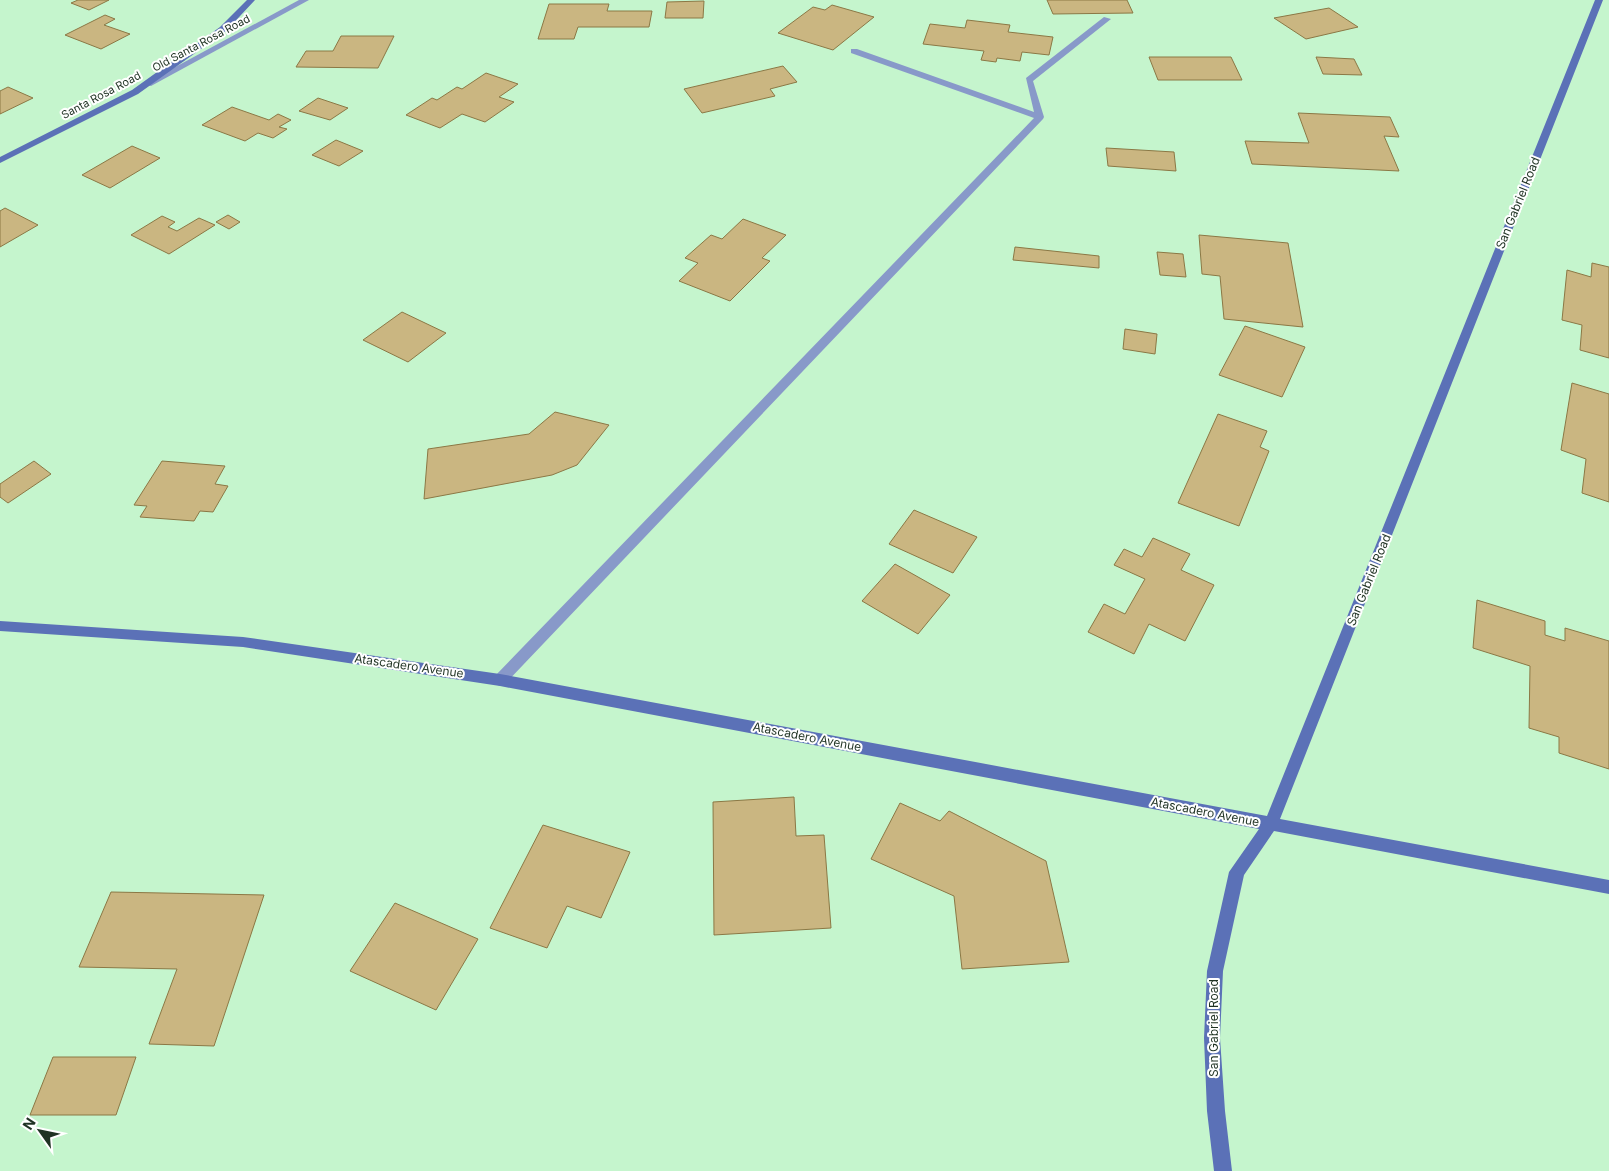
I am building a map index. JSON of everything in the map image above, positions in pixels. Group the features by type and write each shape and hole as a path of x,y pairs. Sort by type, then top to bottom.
{"street":[{"name":"Santa Rosa Road","path":"0,160 134,92 223,29 251,0"},
{"name":"Old Santa Rosa Road","path":"134,92 305,0"},
{"name":"San Gabriel Road","path":"1223,1171 1216,1111 1212,1038 1214,971 1238,872 1271,824 1599,0"},
{"path":"1040,116 1029,80 1107,19"},
{"path":"854,51 1040,116"},
{"path":"500,680 1040,116"},
{"name":"Atascadero Avenue","path":"0,626 243,642 500,680 1609,888"}],"building":[{"path":"78,0 109,0 89,10 71,3"},
{"path":"1047,0 1127,0 1133,13 1053,14"},
{"path":"704,1 703,18 665,18 667,2"},
{"path":"549,4 609,4 607,11 652,11 649,27 578,27 574,39 538,39"},
{"path":"832,5 874,17 833,50 778,33 813,7 825,10"},
{"path":"1329,8 1358,27 1306,39 1274,18"},
{"path":"105,15 115,19 104,25 130,34 101,49 65,35"},
{"path":"967,20 1010,25 1008,32 1053,37 1049,55 1022,52 1020,61 997,58 996,62 981,60 984,51 923,44 930,24 965,28"},
{"path":"341,36 394,36 378,68 296,67 306,51 333,51"},
{"path":"1149,57 1231,57 1242,80 1158,80"},
{"path":"1316,57 1354,59 1362,75 1323,74"},
{"path":"783,66 797,82 770,89 775,96 702,113 684,89"},
{"path":"486,73 518,84 499,97 514,102 485,122 462,114 440,128 406,115 432,98 437,100 457,87 462,89"},
{"path":"8,87 33,98 0,114 0,91"},
{"path":"318,98 348,108 330,120 299,111"},
{"path":"232,107 269,120 278,114 291,120 279,127 287,129 273,138 258,133 245,141 202,125"},
{"path":"1298,113 1390,117 1399,137 1384,136 1399,171 1252,164 1245,141 1309,143"},
{"path":"336,140 363,151 339,166 312,155"},
{"path":"132,146 160,158 110,188 82,175"},
{"path":"1106,148 1174,152 1176,171 1108,166"},
{"path":"5,208 38,225 0,247 0,211"},
{"path":"228,215 240,222 229,229 216,222"},
{"path":"162,216 175,222 168,227 177,231 199,218 215,225 169,254 131,235"},
{"path":"743,219 786,235 762,258 770,261 730,301 679,281 698,263 685,258 711,235 722,239"},
{"path":"1199,235 1288,243 1303,327 1224,319 1220,276 1202,274"},
{"path":"1015,247 1099,256 1099,268 1013,260"},
{"path":"1157,252 1183,254 1186,277 1160,275"},
{"path":"1592,263 1609,267 1609,358 1580,350 1582,325 1562,320 1567,270 1591,277"},
{"path":"402,312 446,333 408,362 363,340"},
{"path":"1245,326 1305,347 1282,397 1219,375"},
{"path":"1125,329 1157,334 1155,354 1123,349"},
{"path":"1572,383 1609,394 1609,502 1582,493 1586,459 1561,450"},
{"path":"555,412 609,425 577,465 552,475 424,499 428,449 529,434"},
{"path":"1218,414 1267,431 1260,447 1269,451 1239,526 1178,503"},
{"path":"34,461 51,474 8,503 0,497 0,484"},
{"path":"162,461 225,466 215,484 228,486 213,512 200,511 194,521 140,517 147,506 134,505"},
{"path":"914,510 977,537 953,573 889,544"},
{"path":"1153,538 1190,554 1181,570 1214,585 1185,641 1149,624 1134,654 1088,632 1104,604 1125,614 1145,579 1114,565 1124,549 1142,557"},
{"path":"895,564 950,595 918,634 862,601"},
{"path":"1477,600 1545,621 1545,635 1565,641 1565,628 1609,641 1609,769 1559,753 1559,737 1529,728 1530,666 1473,648"},
{"path":"794,797 796,836 824,835 831,928 714,935 713,802"},
{"path":"900,803 940,821 949,811 1046,861 1069,962 962,969 954,896 871,859"},
{"path":"543,825 630,852 601,918 567,906 547,948 490,928"},
{"path":"111,892 264,895 214,1046 149,1044 177,969 79,967"},
{"path":"395,903 478,939 436,1010 350,971"},
{"path":"53,1057 136,1057 116,1115 30,1115"}]}
